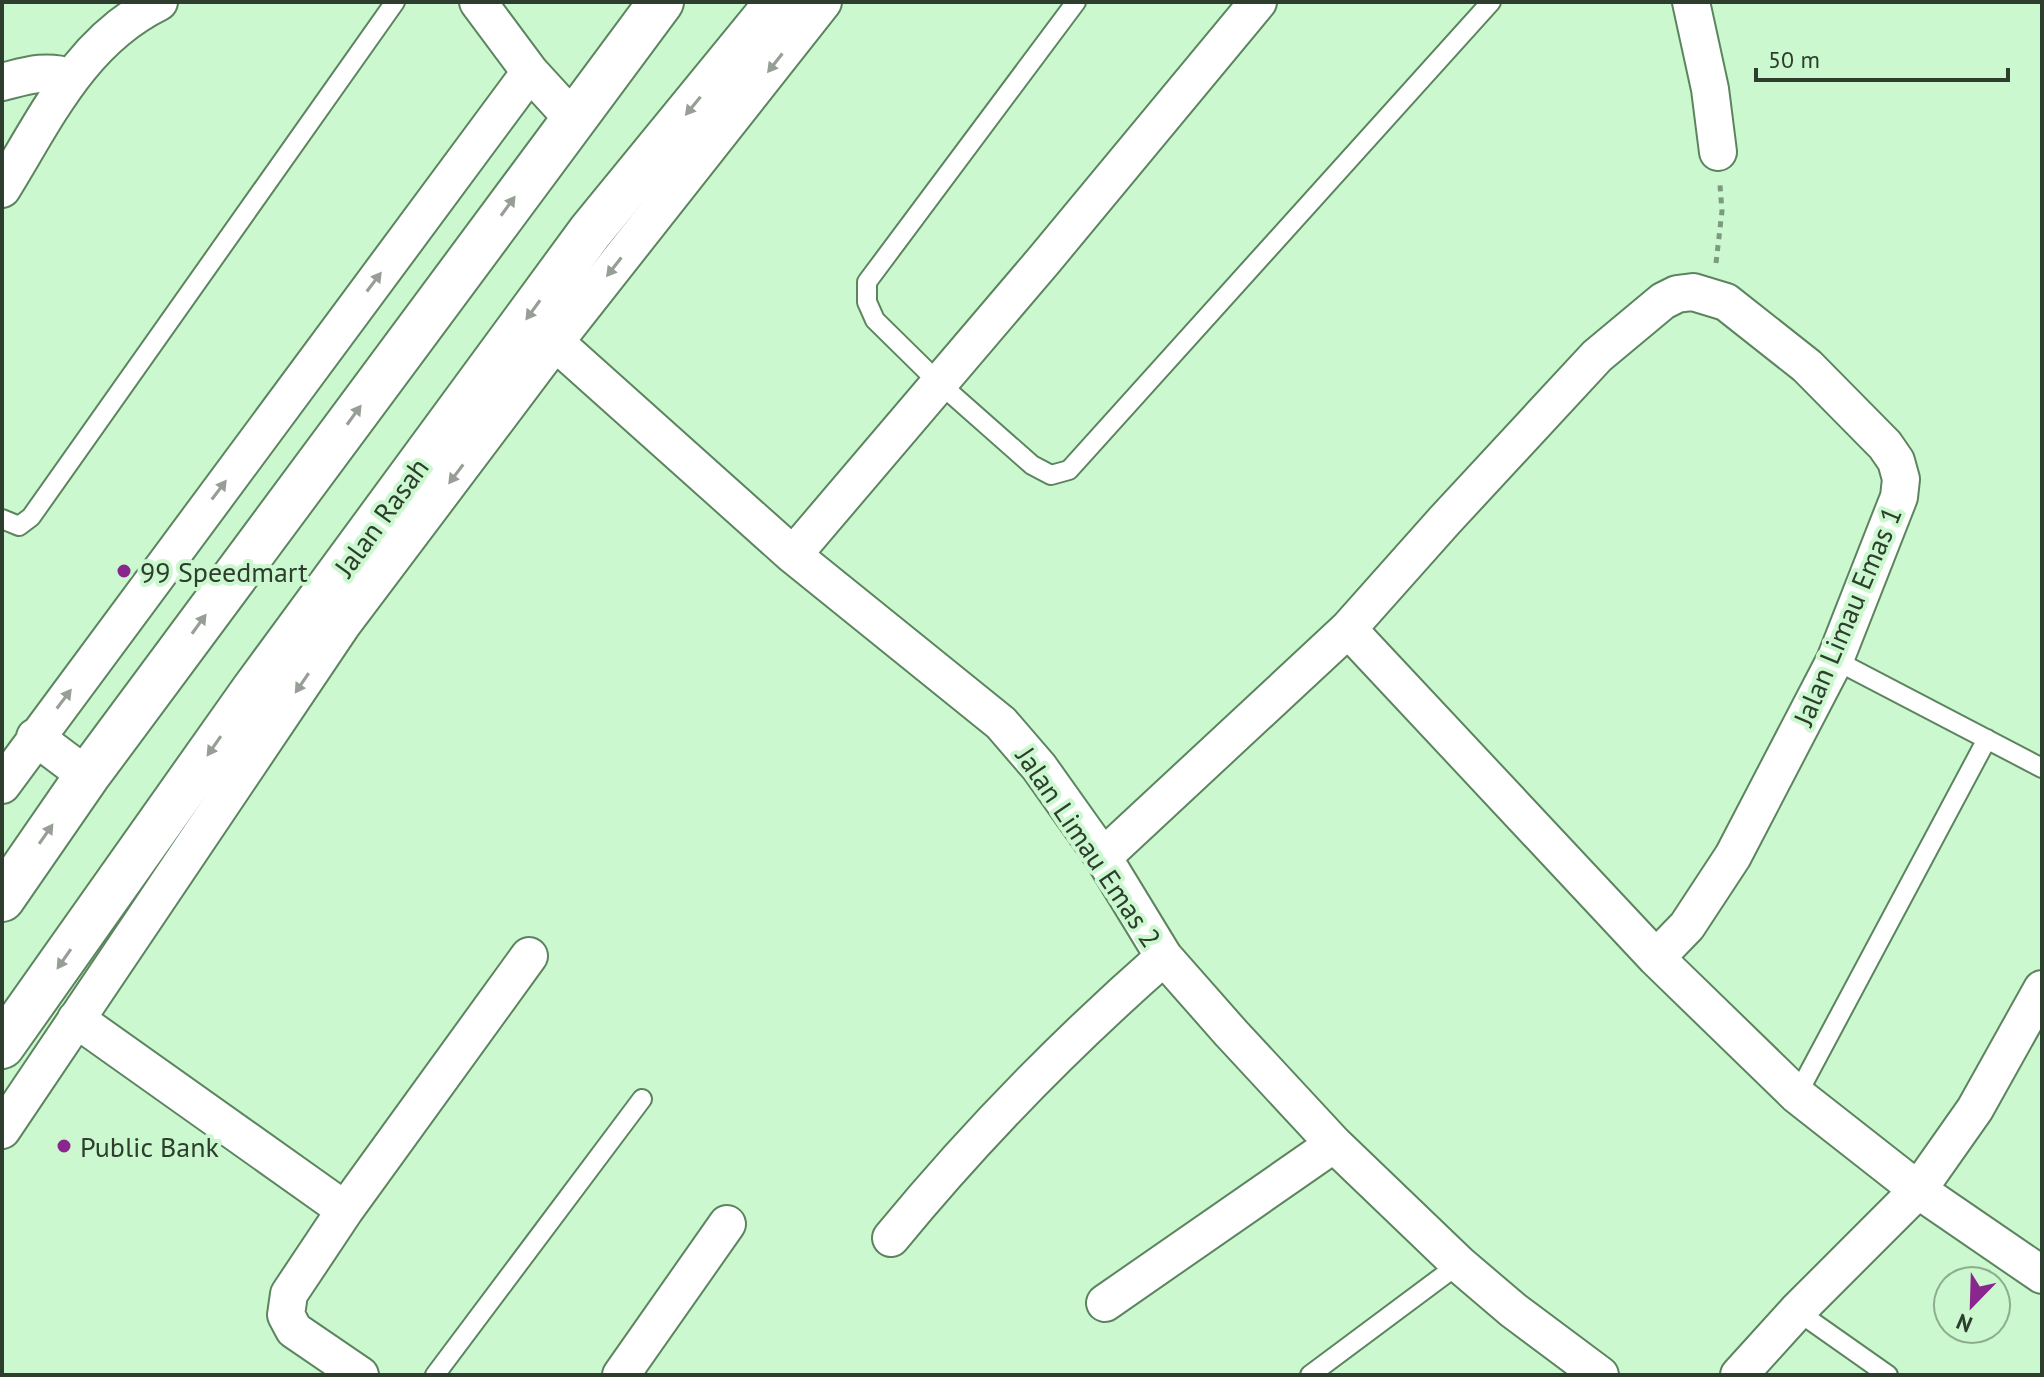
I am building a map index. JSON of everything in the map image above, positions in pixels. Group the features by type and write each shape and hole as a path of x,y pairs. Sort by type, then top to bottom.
{"highway":[{"path":"2,899 87,776 661,2"},
{"name":"Jalan Rasah","path":"2,1046 253,691 590,232 778,2"}],"street":[{"path":"2,189 70,77 108,35 135,14 159,2"},
{"path":"478,2 530,72 573,119"},
{"path":"2,1130 342,625 555,342 823,2"},
{"path":"793,555 1258,2"},
{"path":"1691,2 1710,89 1718,152"},
{"path":"2,82 35,73 53,72 70,77"},
{"path":"2,785 530,72"},
{"path":"1103,857 1348,629 1597,356 1663,301 1677,294 1693,292 1710,295"},
{"name":"Jalan Limau Emas 1","path":"1656,958 1687,926 1733,856 1835,660 1899,497 1901,479 1896,461 1885,445 1807,366 1726,302 1710,295"},
{"name":"Jalan Limau Emas 2","path":"555,342 793,555 1001,723 1039,767 1103,857 1164,957 1231,1033 1334,1144 1459,1264 1513,1310 1600,1375"},
{"path":"1348,629 1656,958 1797,1095 1918,1190 2042,1275"},
{"path":"35,737 87,776"},
{"path":"360,1375 294,1330 286,1315 289,1294 345,1210 529,956"},
{"path":"891,1238 942,1177 1102,1012 1164,957"},
{"path":"1739,1375 1797,1311 1918,1190 1975,1109 2042,989"},
{"path":"76,1019 345,1210"},
{"path":"1105,1303 1334,1144"},
{"path":"621,1375 727,1224"}],"lane":[{"path":"2,519 19,526 31,517 395,2"},
{"path":"1076,2 867,282 867,302 875,320 938,382 1041,471 1051,475 1069,470 1491,2"},
{"path":"1835,660 2042,768"},
{"path":"1797,1095 1987,739"},
{"path":"435,1375 642,1099"},
{"path":"1310,1375 1459,1264"},
{"path":"1797,1311 1888,1375"}],"path":[{"path":"1710,295 1722,211 1718,152"}],"place":[{"name":"99 Speedmart","path":"124,571"},
{"name":"Public Bank","path":"64,1146"}]}
